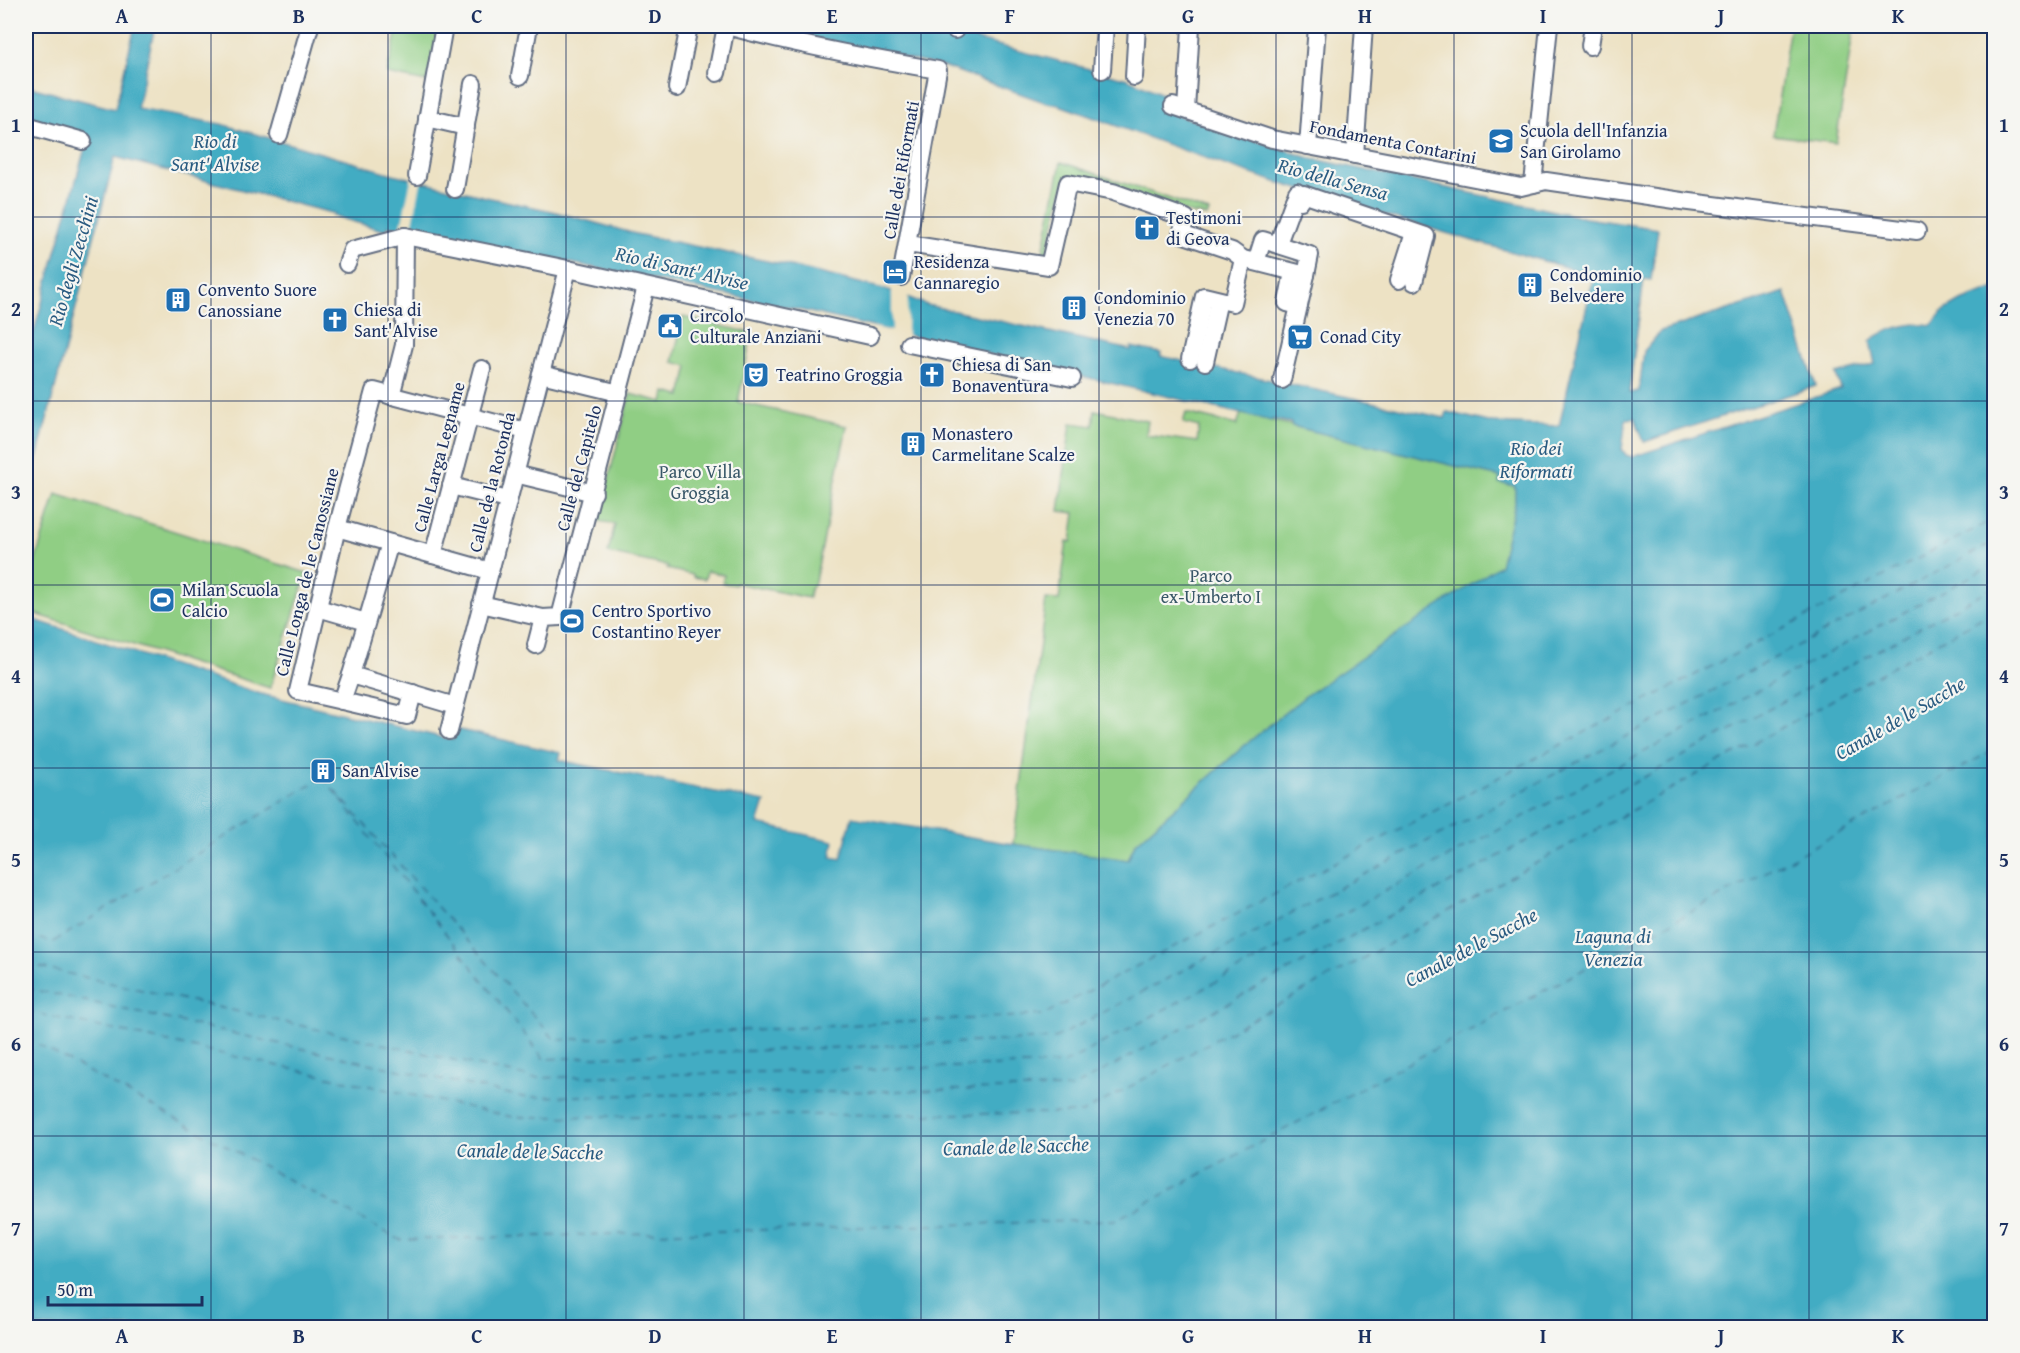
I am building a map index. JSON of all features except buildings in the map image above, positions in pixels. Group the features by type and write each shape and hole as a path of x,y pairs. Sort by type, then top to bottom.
{"street":[{"path":"279,135 310,26"},
{"path":"417,176 444,26"},
{"path":"520,76 529,26"},
{"path":"677,88 689,26"},
{"path":"717,73 726,26"},
{"name":"Calle dei Riformati","path":"726,26 824,50 938,70 901,277"},
{"path":"1102,70 1105,26"},
{"path":"1134,76 1137,26"},
{"name":"Fondamenta Contarini","path":"1191,26 1179,108 1272,139 1521,187 1546,181 1917,231"},
{"path":"1308,146 1317,26"},
{"path":"1355,155 1364,26"},
{"path":"1533,184 1550,26"},
{"path":"1590,46 1593,26"},
{"path":"455,189 473,84"},
{"path":"428,118 466,127"},
{"path":"26,125 83,141"},
{"path":"908,244 1049,266 1068,183 1113,192 1186,218 1181,234 1232,251 1250,261 1300,273"},
{"path":"1280,238 1299,195 1426,236 1408,277"},
{"path":"405,236 404,345 391,396 526,431"},
{"path":"347,264 352,250 405,236 568,269 870,336"},
{"path":"1198,357 1204,296 1233,303 1250,261 1263,240 1310,255 1300,273 1299,306 1281,380"},
{"name":"Calle de la Rotonda","path":"455,706 568,269"},
{"name":"Calle del Capitelo","path":"543,618 560,617 646,287"},
{"path":"909,344 1072,378"},
{"name":"Calle Larga Legname","path":"433,555 482,369"},
{"path":"541,374 619,393"},
{"name":"Calle Longa de le Canossiane","path":"342,701 298,691 337,528 374,391 391,396"},
{"path":"515,474 594,493"},
{"path":"451,486 508,500"},
{"path":"337,528 490,571"},
{"path":"390,543 342,701 407,716 413,693"},
{"path":"481,604 543,618 536,645"},
{"path":"318,608 366,622"},
{"path":"351,675 455,706 449,731"}],"green space":[{"path":"398,26 439,26 427,82 387,74"},
{"path":"1790,26 1854,26 1836,143 1773,135"},
{"path":"1061,162 1209,212 1207,217 1196,213 1195,215 1117,188 1066,177 1046,258 1042,257"},
{"name":"Parco Villa Groggia","path":"683,317 752,333 738,402 847,426 814,586 811,586 809,598 736,583 735,585 722,583 724,575 707,571 705,579 693,577 693,575 667,569 668,566 608,553 615,524 598,521 630,394 663,402 665,392 681,396 688,366 673,362"},
{"name":"Parco ex-Umberto I","path":"1095,410 1148,421 1146,435 1197,442 1199,427 1183,423 1186,413 1237,425 1241,413 1500,477 1500,483 1515,486 1515,504 1501,565 1308,694 1245,745 1135,844 1128,860 1013,844 1046,599 1059,600 1067,541 1071,542 1075,513 1059,511 1071,423 1093,426"},
{"name":"Milan Scuola Calcio","path":"56,494 307,573 270,688 26,611 26,590"}],"water":[{"name":"Laguna di Venezia","path":"135,26 155,26 137,109 221,124 393,174 552,211 636,234 786,265 892,291 927,305 1131,350 1131,347 1161,353 1160,356 1445,418 1447,412 1493,423 1559,426 1594,275 1279,183 945,67 754,26 924,26 1128,79 1167,96 1171,113 1310,158 1586,218 1658,229 1651,280 1644,279 1629,393 1639,391 1644,351 1661,331 1785,292 1816,386 1644,442 1635,418 1626,419 1622,449 1626,455 1632,457 1841,389 1836,374 1875,364 1870,341 1875,337 1886,331 1905,326 1932,325 1942,312 1959,302 1994,288 1994,1327 26,1327 26,617 261,694 453,740 456,729 561,753 559,760 765,802 758,824 834,841 831,857 841,859 852,817 1013,844 1128,860 1135,844 1245,745 1308,694 1500,565 1515,504 1515,486 1499,483 1500,477 1292,426 1291,423 1273,419 1271,421 805,311 411,230 388,226 386,231 333,216 335,214 115,157 26,500 26,360 88,137 26,118 26,86 115,109"}],"pier":[{"path":"412,175 422,178 411,233 400,231"},
{"path":"892,288 908,294 907,335 915,338 914,341 873,330 874,327 892,331"}],"ferry route":[{"path":"335,791 555,1040 1043,1015 1994,519"},
{"path":"323,777 544,1059 1053,1039 1994,542"},
{"path":"26,964 534,1078 1063,1064 1994,564"},
{"path":"26,988 523,1097 1072,1088 1994,587"},
{"path":"26,1011 513,1117 1082,1113 1994,611"},
{"path":"26,1038 400,1240 1115,1220 1994,750"},
{"path":"26,936 53,942 323,777"}],"place":[{"name":"Scuola dell'Infanzia San Girolamo","path":"1501,141"},
{"name":"Testimoni di Geova","path":"1147,228"},
{"name":"Residenza Cannaregio","path":"895,272"},
{"name":"Condominio Belvedere","path":"1530,285"},
{"name":"Convento Suore Canossiane","path":"178,300"},
{"name":"Condominio Venezia 70","path":"1074,308"},
{"name":"Chiesa di Sant'Alvise","path":"335,320"},
{"name":"Circolo Culturale Anziani","path":"670,326"},
{"name":"Conad City","path":"1300,337"},
{"name":"Teatrino Groggia","path":"756,375"},
{"name":"Chiesa di San Bonaventura","path":"932,375"},
{"name":"Monastero Carmelitane Scalze","path":"913,444"},
{"name":"Milan Scuola Calcio","path":"162,600"},
{"name":"Centro Sportivo Costantino Reyer","path":"572,621"},
{"name":"San Alvise","path":"323,771"}],"water label":[{"name":"Rio di Sant' Alvise","path":"215,152"},
{"name":"Rio della Sensa","path":"1333,179"},
{"name":"Rio degli Zecchini","path":"73,261"},
{"name":"Rio di Sant' Alvise","path":"682,268"},
{"name":"Rio dei Riformati","path":"1536,460"},
{"name":"Canale de le Sacche","path":"1900,718"},
{"name":"Canale de le Sacche","path":"1471,947"},
{"name":"Canale de le Sacche","path":"1016,1146"},
{"name":"Canale de le Sacche","path":"530,1151"}]}
